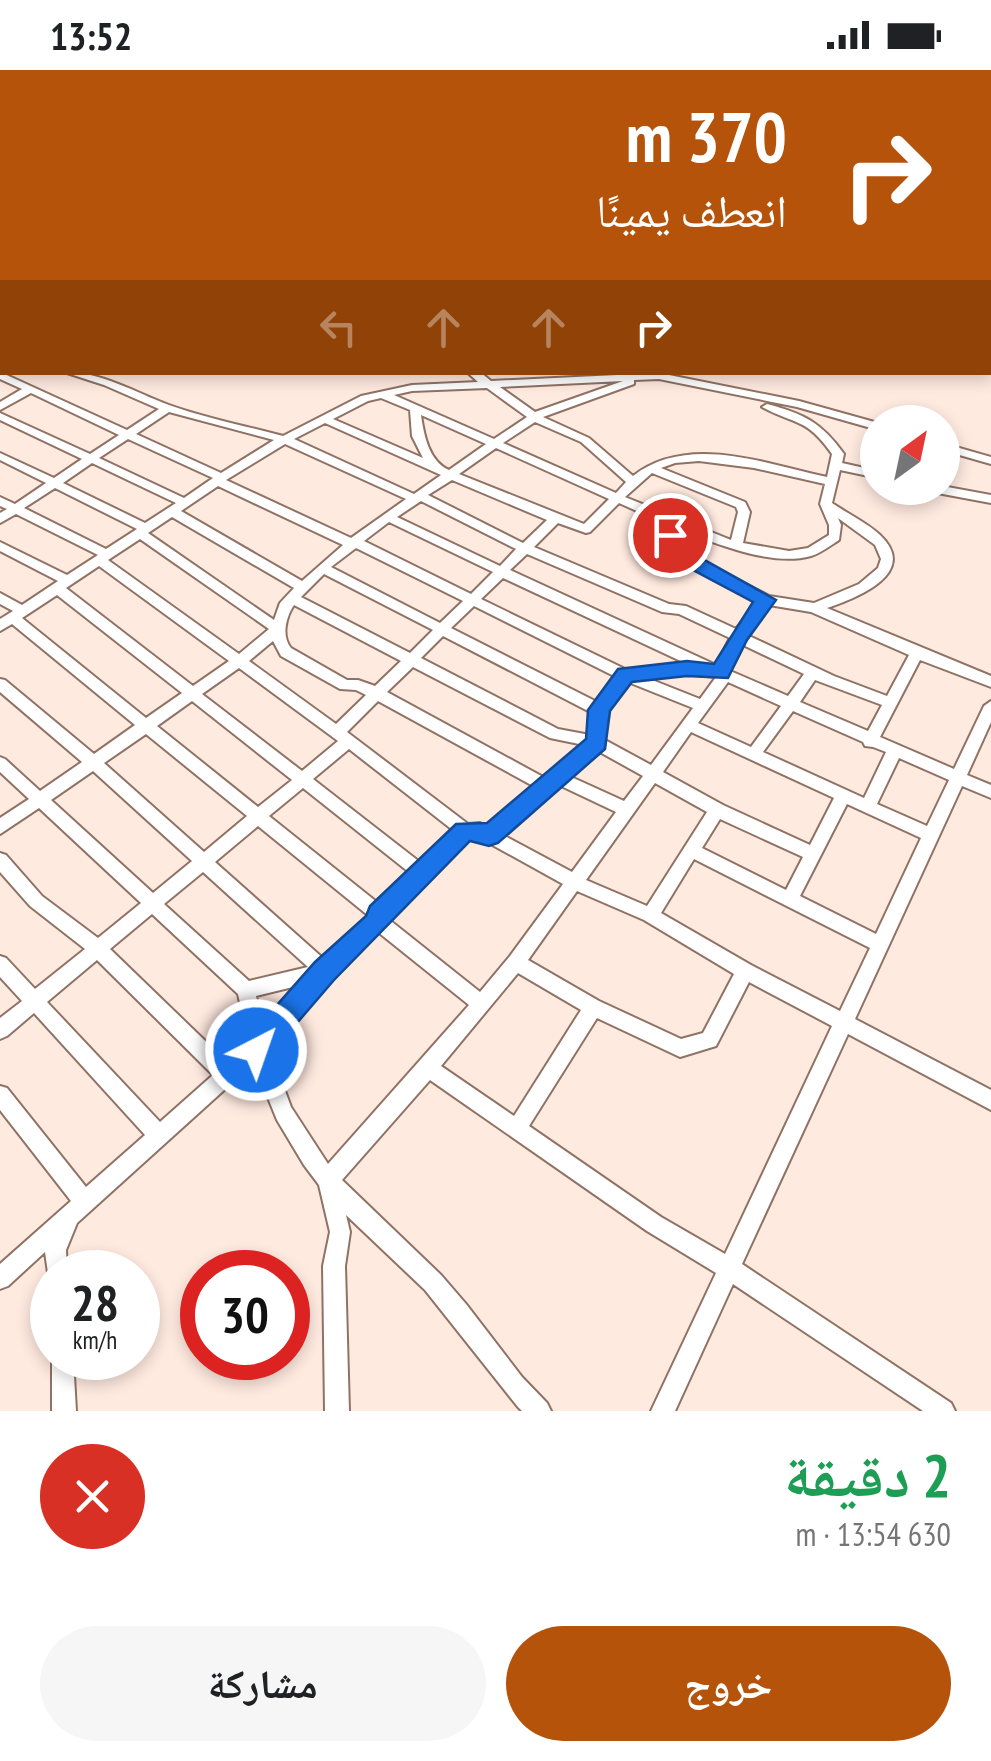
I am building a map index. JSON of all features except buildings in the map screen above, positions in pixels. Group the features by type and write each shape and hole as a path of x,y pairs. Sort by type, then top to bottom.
{"street":[{"path":"0,375 625,675 702,706"},
{"path":"77,375 167,408 287,440 524,548 667,609 681,608 892,703"},
{"path":"113,375 126,381 145,399"},
{"path":"412,388 425,375"},
{"path":"476,375 534,417 585,440 633,482"},
{"path":"382,394 492,444 672,522 736,546 788,554 811,552 834,537 835,526 826,504 828,481 838,454 819,426 806,418 651,375 596,396 559,404 534,417 492,444 354,543 322,568 285,606 278,629 280,645 286,652 345,685 358,685 554,782 625,810"},
{"path":"12,619 264,450 365,398 382,394 412,388 494,387 651,375 800,404 860,422"},
{"path":"0,407 30,389"},
{"path":"0,519 167,408"},
{"path":"415,410 418,436 432,464"},
{"path":"0,416 186,503"},
{"path":"328,420 493,495 586,530 648,467 730,457 828,481"},
{"path":"960,452 991,461"},
{"path":"0,456 143,531 278,629"},
{"path":"834,466 860,471"},
{"path":"648,467 740,505 744,512 736,546"},
{"path":"960,493 991,499"},
{"path":"0,501 104,557 464,831"},
{"path":"814,608 860,591 885,568 887,558 884,548 826,504"},
{"path":"172,512 412,661 555,734 597,743 717,810 813,854"},
{"path":"390,518 870,742 991,792"},
{"path":"0,1030 304,779 378,694 555,519"},
{"path":"672,522 670,535 687,559 766,600 814,608 991,682"},
{"path":"0,546 63,584 192,694 421,872"},
{"path":"322,568 599,710"},
{"path":"0,598 12,619 482,1004"},
{"path":"328,1180 516,962 702,706 738,636 766,600"},
{"path":"0,827 239,661 278,629"},
{"path":"870,742 917,653"},
{"path":"489,836 597,743 599,710 625,675 687,669 722,673"},
{"path":"754,754 814,671"},
{"path":"0,684 94,762 324,971"},
{"path":"663,1411 732,1270 991,706"},
{"path":"689,724 930,835"},
{"path":"868,806 894,752"},
{"path":"0,763 42,798 150,906 246,990 256,1050 290,1122 328,1180 446,1296 514,1386 539,1411"},
{"path":"788,900 844,795"},
{"path":"650,915 717,810"},
{"path":"2,1271 68,1219 256,1050 324,971 464,831 480,830 576,882 650,915 745,971 991,1100"},
{"path":"693,851 879,944"},
{"path":"0,860 36,901 98,949 226,1074"},
{"path":"516,962 593,1007 680,1048 709,1040 745,971"},
{"path":"0,964 158,1135"},
{"path":"246,990 324,971"},
{"path":"517,1128 593,1007"},
{"path":"428,1068 654,1224 732,1270 943,1411"},
{"path":"0,1095 86,1203"},
{"path":"328,1180 340,1232 334,1266 338,1411"},
{"path":"56,1250 68,1219"},
{"path":"63,1380 64,1411"}],"route":[{"path":"256,1050 324,971 464,831 480,830 489,836 597,743 599,710 625,675 687,669 720,672 738,636 766,600 687,559 670,535"}]}
